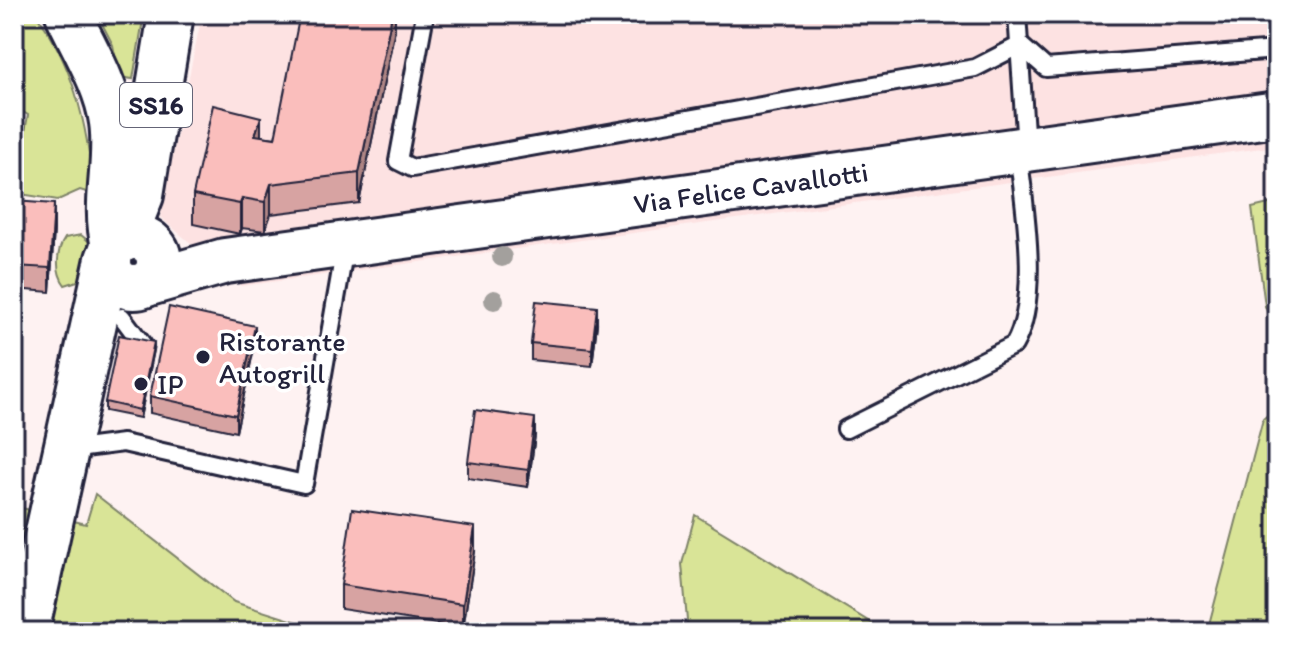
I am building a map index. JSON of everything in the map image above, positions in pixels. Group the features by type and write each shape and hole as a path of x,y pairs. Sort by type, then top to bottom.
{"main road":[{"path":"68,14 107,101 113,124 110,216 135,275"},
{"name":"SS16","path":"26,632 82,374 135,275 141,195 171,14"},
{"name":"Via Felice Cavallotti","path":"135,275 188,260 225,261 1277,114"},
{"name":"SS16","path":"82,374 135,275"}],"lane":[{"path":"425,14 398,161 412,168 975,68 1020,45"},
{"path":"846,429 1014,345 1022,331 1027,291 1026,215 1017,14"},
{"path":"1020,45 1046,68 1277,50"},
{"path":"64,463 123,443 304,484 345,244"}],"shaded area":[{"path":"202,14 1277,14 1277,146 241,286 160,217"}],"green space":[{"path":"14,14 36,14 61,55 78,100 88,146 93,194 80,190 58,200 14,193 28,115 14,107"},
{"path":"97,14 144,14 133,79 119,77 113,45"},
{"path":"1277,202 1277,335 1265,306 1252,208"},
{"path":"81,235 92,244 84,279 65,285 58,268 60,249 65,238"},
{"path":"1277,407 1277,632 1207,632 1263,419"},
{"path":"95,494 234,602 329,632 14,632 14,506 86,524"},
{"path":"695,515 886,632 688,632 682,564"}],"building":[{"path":"300,14 392,14 359,173 271,184 265,202 242,198 240,204 193,195 213,105 261,117 255,135 275,138"},
{"path":"14,201 54,204 50,268 14,266"},
{"path":"536,301 597,307 592,349 531,343"},
{"path":"169,307 255,326 236,415 150,396"},
{"path":"119,335 154,342 140,410 105,402"},
{"path":"475,410 535,418 528,470 468,462"},
{"path":"352,509 475,527 463,604 341,585"}],"place":[{"name":"Ristorante Autogrill","path":"203,357"},
{"name":"IP","path":"141,384"}]}
